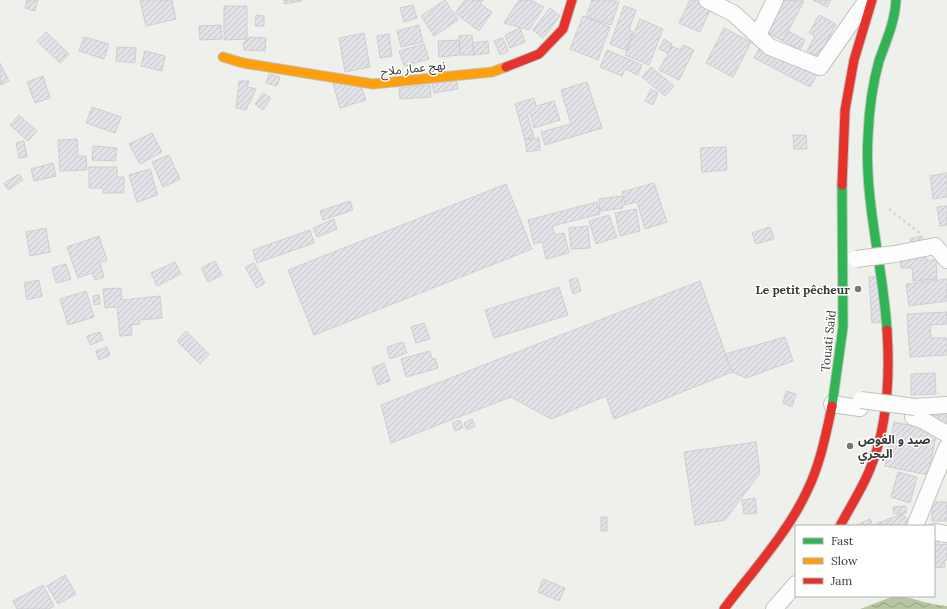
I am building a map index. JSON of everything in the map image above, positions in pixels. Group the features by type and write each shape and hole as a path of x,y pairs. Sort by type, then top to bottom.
{"street":[{"name":"نهج عمار ملاح","path":"223,57 243,63 373,84 492,72 539,54 563,29 572,0"},
{"path":"707,0 731,6 770,47 820,67 867,0"},
{"path":"758,35 775,0"},
{"name":"Touati Saïd","path":"724,609 796,513 818,467 833,400 850,259 842,182 845,110 854,60 872,0"},
{"path":"841,525 865,480 872,462 882,424 887,385 888,344 885,307 869,197 867,148 870,109 878,69 896,12 896,0"},
{"path":"850,259 895,254 935,246 947,260"},
{"path":"833,400 914,412 947,405"},
{"path":"914,412 924,421 947,434"},
{"path":"915,525 947,447"},
{"path":"935,532 947,534"},
{"path":"774,609 795,585"}],"path":[{"path":"869,197 908,222 935,246"}],"water":[{"path":"891,597 907,597 947,606 947,609 860,609"}],"building":[{"path":"27,0 38,0 35,11 25,8"},
{"path":"140,0 172,0 176,19 146,26"},
{"path":"284,0 302,0 302,1 284,4"},
{"path":"445,0 458,20 434,36 421,16"},
{"path":"465,0 483,0 480,4 492,12 479,31 455,13"},
{"path":"519,0 530,0 544,7 529,30 504,23"},
{"path":"592,0 612,0 619,2 611,25 586,17"},
{"path":"690,0 699,0 712,6 700,32 679,23"},
{"path":"776,0 804,1 783,41 761,29"},
{"path":"813,0 831,0 827,7"},
{"path":"413,5 417,18 404,22 400,8"},
{"path":"224,6 247,6 247,39 224,40"},
{"path":"624,6 636,10 629,30 633,32 626,50 610,44"},
{"path":"550,8 560,16 543,38 533,30"},
{"path":"256,15 264,16 264,26 255,26"},
{"path":"819,15 836,24 819,57 807,51 815,36 809,33"},
{"path":"583,16 610,27 598,60 570,49"},
{"path":"640,19 663,29 649,65 625,55"},
{"path":"221,25 222,39 200,40 199,26"},
{"path":"419,25 423,42 401,47 397,31"},
{"path":"520,28 525,42 510,48 505,35"},
{"path":"724,28 751,42 733,77 706,63"},
{"path":"788,31 805,40 800,50 783,41"},
{"path":"46,32 69,54 60,63 37,41"},
{"path":"364,33 370,67 345,72 339,38"},
{"path":"389,34 392,56 380,58 377,36"},
{"path":"472,35 474,55 460,55 459,36"},
{"path":"84,37 109,44 104,59 79,51"},
{"path":"250,37 266,38 265,51 244,50 243,43"},
{"path":"503,38 508,51 500,55 494,41"},
{"path":"664,39 672,44 668,53 659,49"},
{"path":"459,40 460,55 439,57 438,41"},
{"path":"488,41 489,53 474,55 473,43"},
{"path":"424,44 429,59 404,66 399,51"},
{"path":"683,45 694,50 679,80 659,70 672,46 680,50"},
{"path":"761,45 817,75 810,87 754,58"},
{"path":"117,47 136,48 135,63 116,61"},
{"path":"607,50 642,65 638,75 625,69 622,76 600,67"},
{"path":"145,51 165,56 162,71 141,66"},
{"path":"0,63 9,81 0,85"},
{"path":"651,67 674,86 665,96 642,77"},
{"path":"269,74 280,77 277,86 266,83"},
{"path":"43,76 50,98 35,103 27,82"},
{"path":"456,78 458,89 434,93 432,83"},
{"path":"239,81 249,81 247,87 256,89 246,110 236,108"},
{"path":"587,82 602,128 545,145 541,132 571,124 561,90"},
{"path":"333,83 360,83 366,100 340,108"},
{"path":"430,85 431,97 400,99 399,88"},
{"path":"651,89 658,93 653,105 645,101"},
{"path":"263,93 271,98 263,110 255,104"},
{"path":"534,98 536,106 554,101 560,120 534,128 530,113 527,114 534,137 525,140 515,104"},
{"path":"92,107 121,117 115,133 86,123"},
{"path":"19,115 37,131 28,141 10,125"},
{"path":"152,133 162,152 140,164 129,144"},
{"path":"793,135 806,135 807,149 794,149"},
{"path":"539,138 540,150 527,152 525,140"},
{"path":"77,139 78,156 86,156 87,170 60,171 58,140"},
{"path":"24,141 27,157 19,158 16,143"},
{"path":"93,146 117,148 115,161 92,160"},
{"path":"726,147 727,170 702,172 700,148"},
{"path":"169,155 180,179 163,187 152,162"},
{"path":"53,163 56,176 34,181 31,169"},
{"path":"89,167 117,167 117,177 124,177 124,193 103,193 103,188 89,188"},
{"path":"150,169 158,195 137,202 129,175"},
{"path":"947,173 947,197 933,199 930,176"},
{"path":"19,174 23,180 8,190 4,183"},
{"path":"654,183 667,222 645,229 637,202 625,205 622,192"},
{"path":"506,184 532,249 314,335 288,270"},
{"path":"622,196 623,208 600,211 599,199"},
{"path":"350,201 353,210 323,220 320,211"},
{"path":"597,202 600,214 552,226 555,235 564,233 569,253 546,259 542,242 534,244 528,220"},
{"path":"947,206 947,225 940,226 937,207"},
{"path":"636,209 640,231 620,236 615,213"},
{"path":"609,215 617,237 596,244 589,221"},
{"path":"334,219 337,229 317,237 313,228"},
{"path":"588,226 590,248 571,249 569,228"},
{"path":"770,227 774,239 756,244 752,233"},
{"path":"46,228 50,252 30,256 26,232"},
{"path":"310,230 314,243 257,263 253,250"},
{"path":"99,236 107,260 100,263 104,277 95,280 92,273 78,278 67,247"},
{"path":"922,236 923,243 912,245 910,239"},
{"path":"926,251 926,260 936,260 937,279 913,281 912,268 901,268 900,253"},
{"path":"215,261 222,275 208,282 201,268"},
{"path":"175,262 181,274 157,286 151,273"},
{"path":"254,263 265,283 257,288 245,267"},
{"path":"66,264 71,279 56,283 52,268"},
{"path":"878,276 882,322 872,323 869,277"},
{"path":"577,278 581,291 573,294 569,280"},
{"path":"947,279 947,301 909,306 906,284"},
{"path":"39,280 42,296 27,300 24,283"},
{"path":"700,281 732,372 614,419 606,396 551,419 511,397 391,443 381,405"},
{"path":"559,287 568,315 494,338 485,310"},
{"path":"121,288 122,300 160,296 162,318 139,320 140,324 131,325 132,335 120,336 117,307 105,308 103,289"},
{"path":"86,291 94,317 68,325 60,299"},
{"path":"99,295 100,304 94,305 93,296"},
{"path":"947,312 947,324 930,325 931,338 947,338 947,355 910,357 907,314"},
{"path":"424,323 430,339 416,343 411,327"},
{"path":"186,331 209,354 200,364 177,341"},
{"path":"100,332 103,340 90,345 87,336"},
{"path":"785,337 793,361 746,378 732,372 725,354"},
{"path":"403,342 407,353 390,359 387,347"},
{"path":"107,347 110,355 99,360 96,351"},
{"path":"430,351 432,359 435,358 438,368 406,377 401,359"},
{"path":"384,363 390,381 378,385 372,368"},
{"path":"935,373 936,394 911,395 911,374"},
{"path":"786,391 796,394 792,407 783,403"},
{"path":"947,414 947,425 929,416"},
{"path":"472,419 475,426 467,430 464,423"},
{"path":"460,420 463,428 455,431 452,423"},
{"path":"894,422 937,431 928,475 885,466"},
{"path":"756,442 760,473 725,520 695,525 684,452"},
{"path":"898,472 917,477 910,503 891,497"},
{"path":"755,498 757,513 744,514 742,500"},
{"path":"932,502 947,502 947,521 932,521"},
{"path":"906,506 906,513 894,514 893,507"},
{"path":"902,514 909,520 908,525 876,524"},
{"path":"601,517 607,517 607,531 601,531"},
{"path":"870,519 873,525 857,525"},
{"path":"938,537 939,545 947,544 947,560 944,561 945,567 935,568 935,538"},
{"path":"65,575 76,594 58,604 47,586"},
{"path":"543,579 565,588 559,601 538,592"},
{"path":"43,585 54,606 49,609 17,609 13,601"}],"traffic: fast":[{"path":"887,330 882,281 871,209 868,136 874,80 892,24 896,0"},
{"path":"832,406 843,327 842,185"}],"traffic: slow":[{"path":"223,57 243,63 373,84 492,72 506,67"}],"traffic: jam":[{"path":"506,67 539,54 563,29 572,0"},
{"path":"842,185 845,110 854,60 872,0"},
{"path":"841,525 867,476 881,436 888,383 887,330"},
{"path":"724,609 769,552 799,506 812,481 819,460 832,406"}],"place":[{"name":"Le petit pêcheur","path":"858,289"},
{"name":"صيد و الغوص البحري","path":"850,446"}]}
